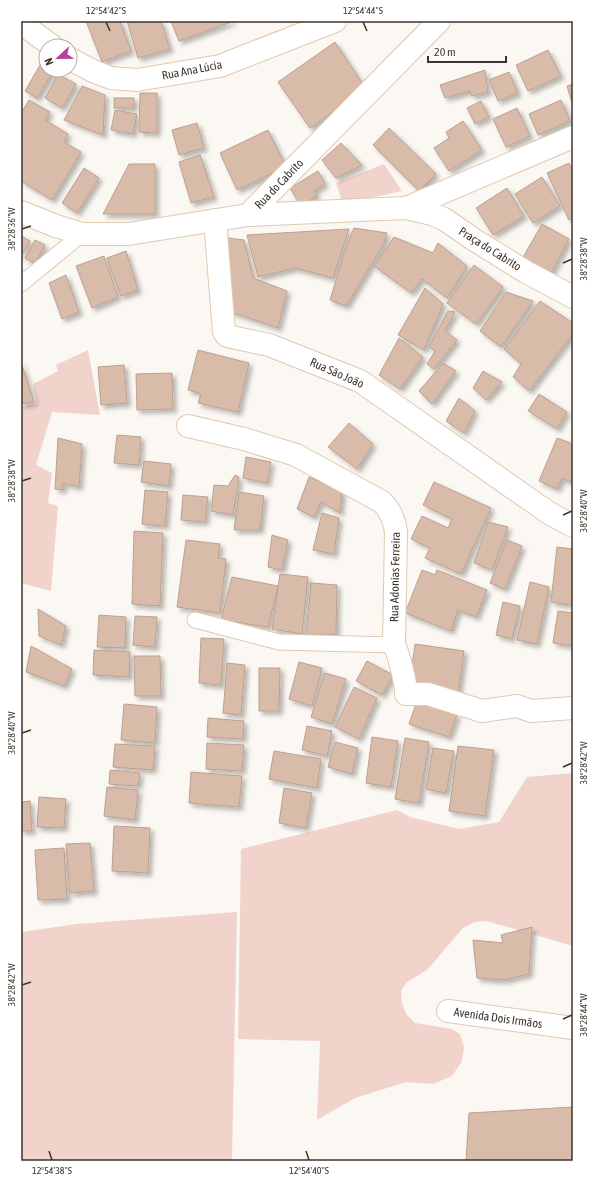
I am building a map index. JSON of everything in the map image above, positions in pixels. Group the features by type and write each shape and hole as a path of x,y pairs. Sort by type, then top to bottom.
{"street":[{"name":"Rua Ana Lúcia","path":"78,63 111,78 137,80 220,66 335,21"},
{"name":"Rua do Cabrito","path":"21,212 56,226 82,234 128,234 248,215 439,21"},
{"path":"29,25 43,38"},
{"name":"Praça do Cabrito","path":"406,208 573,137"},
{"name":"Praça do Cabrito","path":"248,215 406,208 432,214 444,219 526,272 573,297"},
{"name":"Rua São João","path":"215,220 224,332 227,336 269,345 360,381 548,513 573,526"},
{"name":"Rua Adonias Ferreira","path":"188,426 244,439 296,455 382,502 388,509 394,520 396,532 394,644 406,684 406,694 428,694 482,710 517,706 531,711 573,708"},
{"name":"Avenida Dois Irmãos","path":"448,1011 573,1028"}],"lane":[{"path":"21,284 82,234"},
{"path":"195,620 279,642 394,644"}],"shaded area":[{"path":"384,164 402,191 343,204 336,183"},
{"path":"88,350 100,415 52,412 36,465 52,473 48,503 58,506 51,591 21,583 21,407 37,404 33,384 58,371 56,365"},
{"path":"573,773 573,946 487,921 475,922 463,928 428,969 406,983 401,991 402,1003 406,1014 415,1023 452,1029 460,1034 464,1047 462,1061 452,1076 433,1084 406,1082 355,1098 317,1120 320,1041 238,1039 241,849 397,810 410,817 459,829 499,822 527,777"},
{"path":"237,912 232,1161 21,1161 21,932 77,924"}],"building":[{"path":"86,21 120,21 131,51 102,62"},
{"path":"127,21 161,21 170,49 138,58"},
{"path":"171,21 234,21 179,41"},
{"path":"335,42 366,89 310,128 278,82"},
{"path":"548,50 561,76 528,91 516,65"},
{"path":"38,69 38,78 49,78 37,98 25,91"},
{"path":"485,70 488,92 472,96 470,91 445,98 440,85"},
{"path":"509,72 518,93 498,101 489,80"},
{"path":"56,78 65,78 76,84 62,108 45,98"},
{"path":"573,84 573,106 567,86"},
{"path":"82,86 105,95 103,135 64,120"},
{"path":"140,93 157,93 157,133 139,132"},
{"path":"114,98 134,98 134,108 114,108"},
{"path":"29,100 50,112 45,120 68,134 64,142 81,152 52,200 21,181 21,113"},
{"path":"561,100 570,121 538,135 529,114"},
{"path":"481,101 489,117 475,124 467,108"},
{"path":"517,108 530,136 506,147 493,119"},
{"path":"115,110 137,114 133,134 111,130"},
{"path":"463,121 482,150 449,171 434,148 449,138 446,132"},
{"path":"197,123 204,148 179,155 172,130"},
{"path":"389,128 436,174 419,191 373,145"},
{"path":"268,130 286,167 237,190 220,153"},
{"path":"341,143 362,165 336,178 322,160"},
{"path":"200,155 214,197 191,203 179,162"},
{"path":"569,163 573,170 573,219 569,220 547,173"},
{"path":"129,164 155,164 155,214 103,214"},
{"path":"84,168 99,178 77,213 62,203"},
{"path":"318,171 325,184 314,191 317,196 301,206 290,188"},
{"path":"542,177 560,206 533,223 515,194"},
{"path":"507,188 524,216 493,235 476,208"},
{"path":"542,224 569,239 550,275 522,259"},
{"path":"354,228 387,233 384,244 346,306 330,300 344,253"},
{"path":"349,229 333,278 295,268 258,277 247,235"},
{"path":"21,236 30,241 21,257"},
{"path":"220,237 244,240 253,278 287,291 278,328 228,311"},
{"path":"394,237 433,253 438,243 467,266 447,298 422,279 411,293 374,266"},
{"path":"35,240 45,245 35,264 25,258"},
{"path":"126,251 138,290 121,296 107,258"},
{"path":"104,256 118,297 92,308 76,266"},
{"path":"474,265 503,287 476,324 447,303"},
{"path":"66,275 79,312 62,319 49,283"},
{"path":"425,288 443,304 424,350 398,335"},
{"path":"506,292 533,301 501,347 480,331"},
{"path":"540,301 573,323 573,334 529,391 513,377 521,364 504,349"},
{"path":"448,311 455,312 445,331 457,340 434,369 427,364 435,351 429,347"},
{"path":"399,338 423,357 400,389 379,375"},
{"path":"198,350 249,363 238,412 198,403 201,394 188,390"},
{"path":"21,362 34,402 21,404"},
{"path":"443,363 456,371 432,404 419,391"},
{"path":"124,365 127,403 101,405 98,367"},
{"path":"483,371 502,382 486,400 473,388"},
{"path":"172,373 173,409 137,410 136,374"},
{"path":"539,394 567,412 557,429 528,411"},
{"path":"459,398 475,411 464,433 446,421"},
{"path":"349,423 373,444 357,469 328,447"},
{"path":"117,435 141,437 139,465 114,463"},
{"path":"58,438 82,444 79,487 63,483 63,490 55,489"},
{"path":"557,438 573,444 573,483 562,478 557,489 539,481"},
{"path":"246,457 271,462 267,483 243,478"},
{"path":"144,461 171,464 169,486 141,482"},
{"path":"235,475 239,477 233,515 211,511 214,485 228,486"},
{"path":"309,477 342,491 340,513 321,502 314,517 297,509"},
{"path":"434,482 491,508 461,574 425,558 430,548 411,539 422,516 448,528 452,519 423,505"},
{"path":"145,490 168,492 165,526 142,524"},
{"path":"239,492 264,496 260,530 234,530"},
{"path":"183,495 208,497 205,522 181,520"},
{"path":"322,513 339,518 334,554 313,550"},
{"path":"488,522 508,527 492,570 474,563"},
{"path":"134,531 163,533 160,606 132,604"},
{"path":"272,535 288,540 282,570 268,567"},
{"path":"186,540 220,544 218,558 226,559 220,613 177,607"},
{"path":"507,540 522,546 505,589 490,583"},
{"path":"557,547 573,549 573,590 571,605 551,602"},
{"path":"422,570 435,575 437,570 487,590 476,617 458,610 451,631 405,613"},
{"path":"280,574 308,577 302,634 272,629"},
{"path":"232,577 278,586 268,627 221,620"},
{"path":"530,582 549,587 537,644 517,640"},
{"path":"311,583 337,585 336,634 306,635"},
{"path":"503,602 520,606 512,639 496,635"},
{"path":"38,609 66,626 61,645 39,636"},
{"path":"558,611 573,613 573,646 553,643"},
{"path":"99,615 126,617 125,648 97,647"},
{"path":"135,616 157,617 155,647 133,645"},
{"path":"201,638 224,639 221,685 199,683"},
{"path":"415,644 464,651 458,696 409,688"},
{"path":"31,646 72,669 64,686 26,672"},
{"path":"94,650 130,652 129,677 93,675"},
{"path":"134,656 160,656 161,696 135,696"},
{"path":"367,661 393,675 382,695 356,681"},
{"path":"299,662 322,668 312,706 289,699"},
{"path":"227,663 245,665 241,715 223,713"},
{"path":"259,668 280,668 279,711 259,711"},
{"path":"325,673 346,679 332,724 311,717"},
{"path":"354,687 377,698 359,739 335,727"},
{"path":"417,701 457,715 449,737 409,724"},
{"path":"124,704 157,707 155,743 121,740"},
{"path":"208,718 244,721 243,739 207,737"},
{"path":"307,726 332,731 327,756 302,750"},
{"path":"372,737 398,741 391,787 366,783"},
{"path":"405,738 429,742 419,803 395,799"},
{"path":"335,742 358,748 352,774 328,767"},
{"path":"207,743 244,745 242,771 206,769"},
{"path":"115,744 155,746 153,770 113,767"},
{"path":"458,746 494,750 485,816 449,811"},
{"path":"433,748 454,751 446,793 426,789"},
{"path":"274,751 321,759 317,788 269,779"},
{"path":"110,770 140,773 138,786 109,784"},
{"path":"191,772 242,776 239,807 189,803"},
{"path":"107,787 138,790 135,820 104,816"},
{"path":"284,788 312,793 306,828 279,823"},
{"path":"39,797 66,799 64,828 37,827"},
{"path":"30,801 32,831 21,831 21,802"},
{"path":"114,826 150,828 148,873 112,871"},
{"path":"90,843 94,891 70,893 66,844"},
{"path":"64,848 67,899 38,900 35,850"},
{"path":"532,927 529,974 504,980 477,978 473,940 503,943 501,935"},
{"path":"573,1107 573,1161 466,1161 469,1113"}]}
